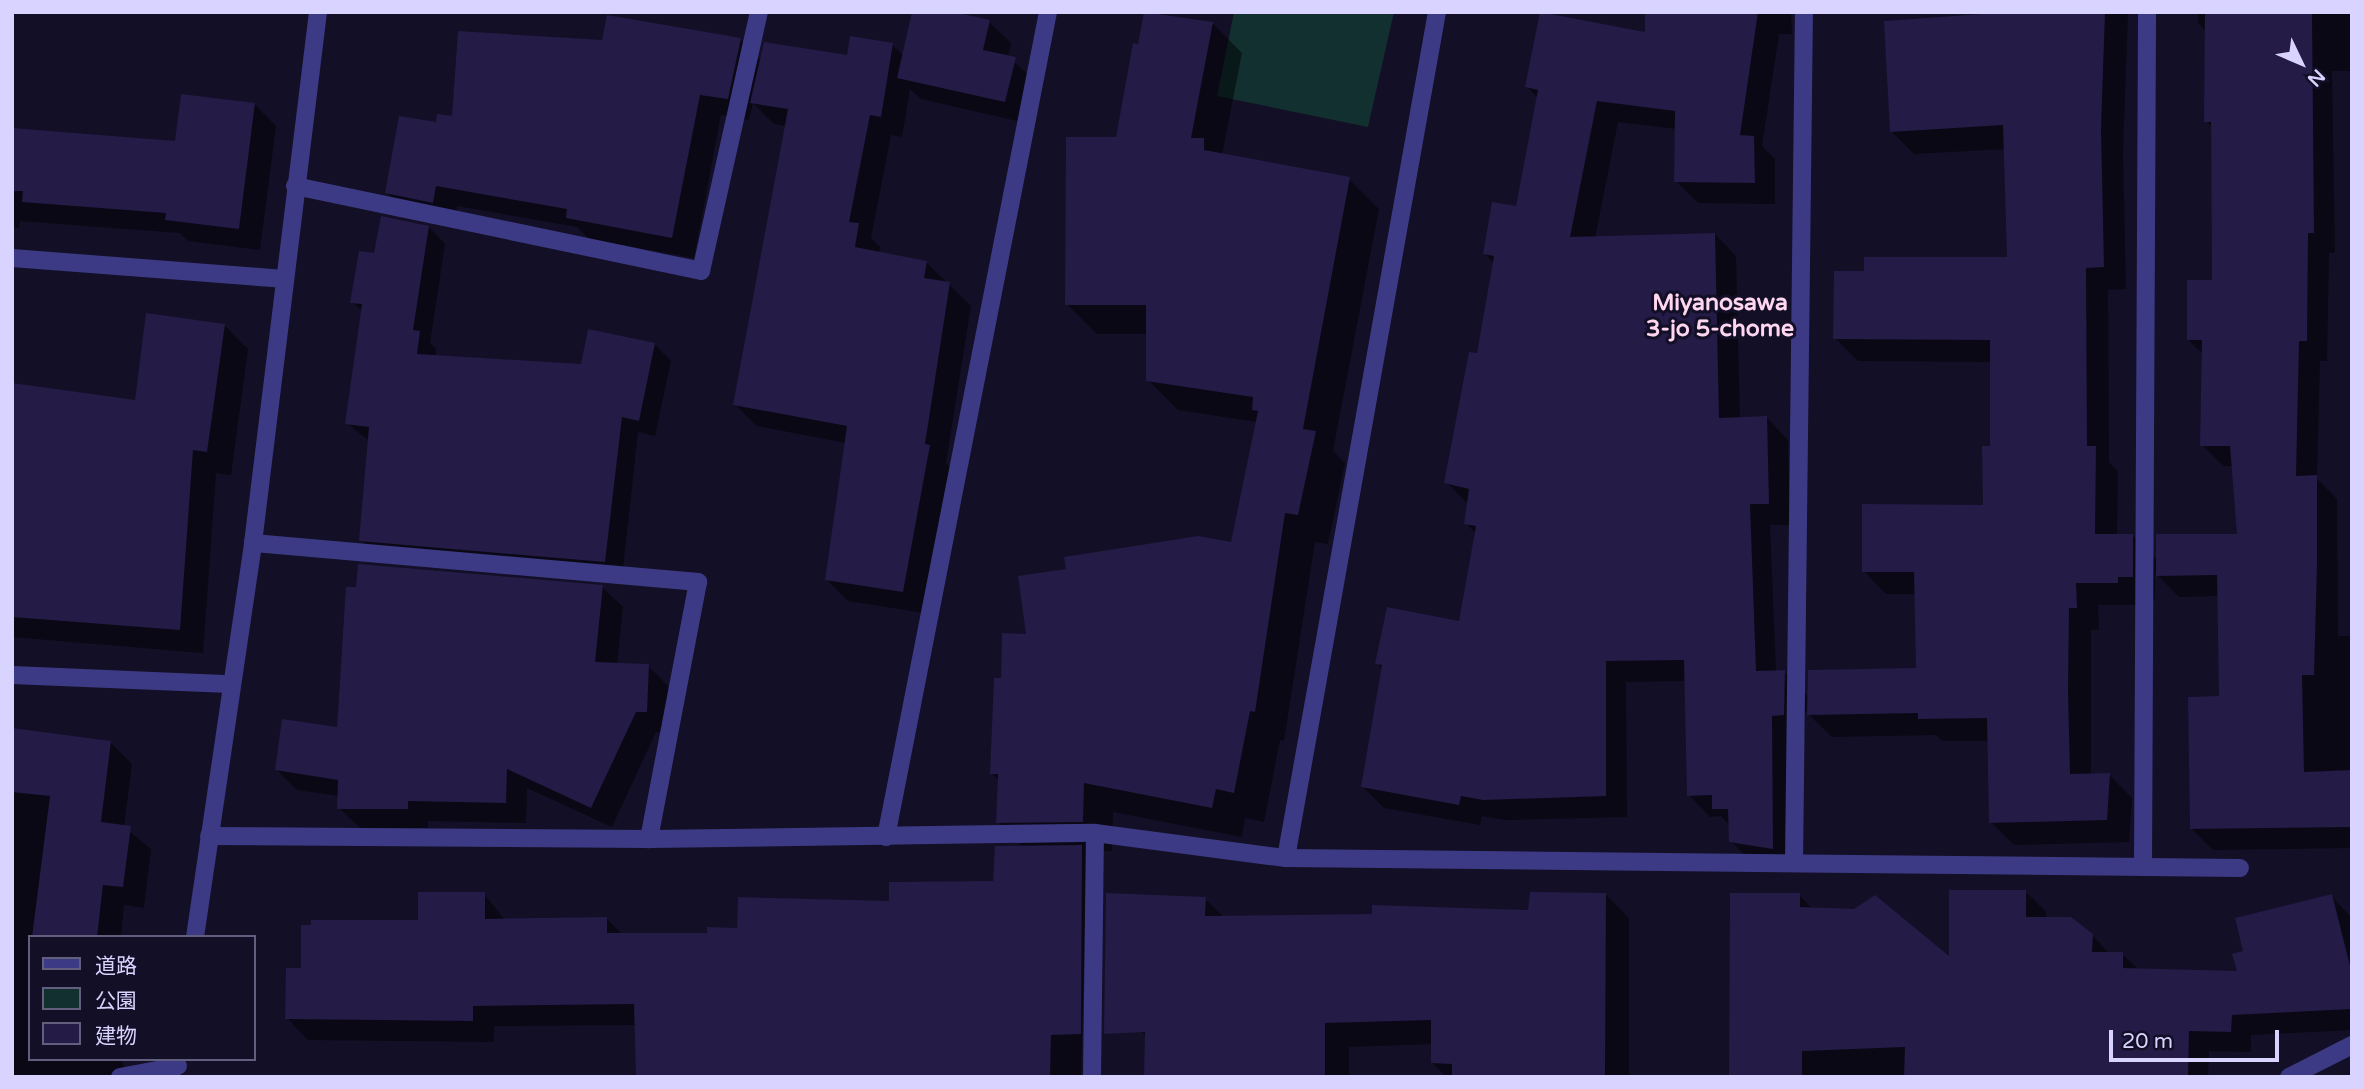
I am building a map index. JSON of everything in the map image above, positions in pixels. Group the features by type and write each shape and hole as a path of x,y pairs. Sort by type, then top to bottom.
{"street":[{"path":"195,935 230,684 253,543 283,279 318,12"},
{"path":"295,186 701,271 759,12"},
{"path":"886,837 1048,12"},
{"path":"1286,858 1437,12"},
{"path":"1794,863 1804,12"},
{"path":"2143,867 2147,12"},
{"path":"12,258 283,279"},
{"path":"253,543 698,582 649,839"},
{"path":"12,675 230,684"},
{"path":"1092,1077 1095,833"},
{"path":"209,836 649,839 1095,833 1286,858 2240,868"},
{"path":"2289,1077 2352,1045"},
{"path":"120,1077 178,1067"}],"green space":[{"path":"1234,12 1394,12 1368,127 1217,96"}],"building":[{"path":"912,12 954,12 990,20 983,50 1016,57 1005,102 897,78"},
{"path":"1144,12 1213,22 1191,138 1204,138 1204,150 1350,177 1303,429 1316,431 1298,515 1285,513 1255,712 1250,711 1234,793 1216,789 1212,808 1084,783 1083,822 996,823 998,774 990,774 994,678 1001,678 1002,633 1026,634 1018,576 1066,569 1064,557 1198,536 1231,542 1258,411 1252,410 1253,397 1146,381 1146,305 1065,305 1066,137 1116,137 1133,43 1138,44"},
{"path":"1540,12 1645,32 1645,12 1758,12 1740,135 1754,136 1755,183 1674,182 1675,111 1597,101 1570,237 1715,233 1719,418 1767,416 1769,504 1750,504 1756,671 1785,670 1784,715 1772,716 1773,849 1729,842 1728,809 1712,809 1712,795 1687,796 1684,660 1606,661 1606,796 1483,800 1461,796 1459,805 1361,787 1382,665 1375,664 1387,607 1459,621 1476,526 1464,524 1469,489 1444,483 1469,352 1477,353 1494,256 1483,254 1492,202 1516,206 1538,90 1525,87"},
{"path":"2010,12 2105,12 2101,129 2104,267 2086,268 2087,446 2096,446 2095,534 2133,534 2133,577 2118,577 2118,583 2076,583 2077,608 2069,608 2068,690 2070,774 2110,773 2107,820 1989,823 1987,718 1918,719 1918,713 1807,715 1808,670 1916,668 1914,572 1862,572 1862,504 1983,505 1982,446 1990,446 1990,340 1833,339 1834,271 1864,271 1864,257 2007,257 2003,125 1890,132 1884,21"},
{"path":"2205,12 2312,12 2314,233 2308,233 2307,341 2299,341 2296,476 2317,475 2314,675 2302,675 2304,772 2352,770 2352,827 2190,829 2188,697 2219,696 2217,575 2156,576 2156,534 2237,534 2230,446 2200,446 2202,340 2187,340 2187,280 2212,280 2211,122 2204,122"},
{"path":"607,15 741,38 728,99 700,95 672,238 566,218 567,209 436,186 433,203 385,193 399,116 436,122 437,114 452,116 458,31 602,40"},
{"path":"850,36 893,43 881,117 870,115 849,222 859,223 855,247 927,261 924,278 950,282 925,444 930,445 903,592 825,580 847,426 733,405 788,109 750,103 764,42 847,55"},
{"path":"181,94 255,103 239,229 165,220 166,213 22,202 23,191 12,191 12,128 175,141"},
{"path":"381,216 429,226 413,330 420,331 417,354 581,364 588,329 655,343 639,421 622,417 605,562 359,541 369,427 345,424 362,304 350,303 359,251 374,253"},
{"path":"146,313 225,324 207,452 193,450 180,630 12,617 12,383 135,400"},
{"path":"358,564 603,585 595,662 649,664 647,712 636,712 591,808 507,769 506,803 408,801 408,809 337,809 338,780 275,770 282,719 337,727 346,587 356,587"},
{"path":"12,728 111,741 101,822 131,826 123,887 103,885 97,935 32,935 50,796 12,792"},
{"path":"1082,845 1081,1034 1051,1035 1050,1077 636,1077 634,1004 473,1006 473,1021 285,1019 286,968 301,968 301,925 311,925 311,920 418,920 418,892 485,892 485,919 607,917 607,933 707,933 707,927 737,928 738,897 889,901 889,882 993,881 995,846"},
{"path":"1949,890 2026,890 2026,917 2071,917 2093,934 2092,952 2123,952 2123,968 2237,971 2232,954 2243,951 2235,918 2332,894 2352,974 2352,1009 2232,1015 2231,1032 2189,1031 2188,1077 1904,1077 1905,1047 1802,1051 1802,1077 1729,1077 1730,893 1800,893 1800,907 1854,909 1875,895 1949,956"},
{"path":"1530,892 1606,893 1605,1077 1452,1077 1452,1064 1431,1063 1431,1020 1325,1023 1325,1077 1144,1077 1145,1032 1104,1034 1106,893 1206,897 1205,916 1372,914 1372,905 1528,910"}],"district":[{"name":"Miyanosawa 3-jo 5-chome","path":"1720,316"}]}
